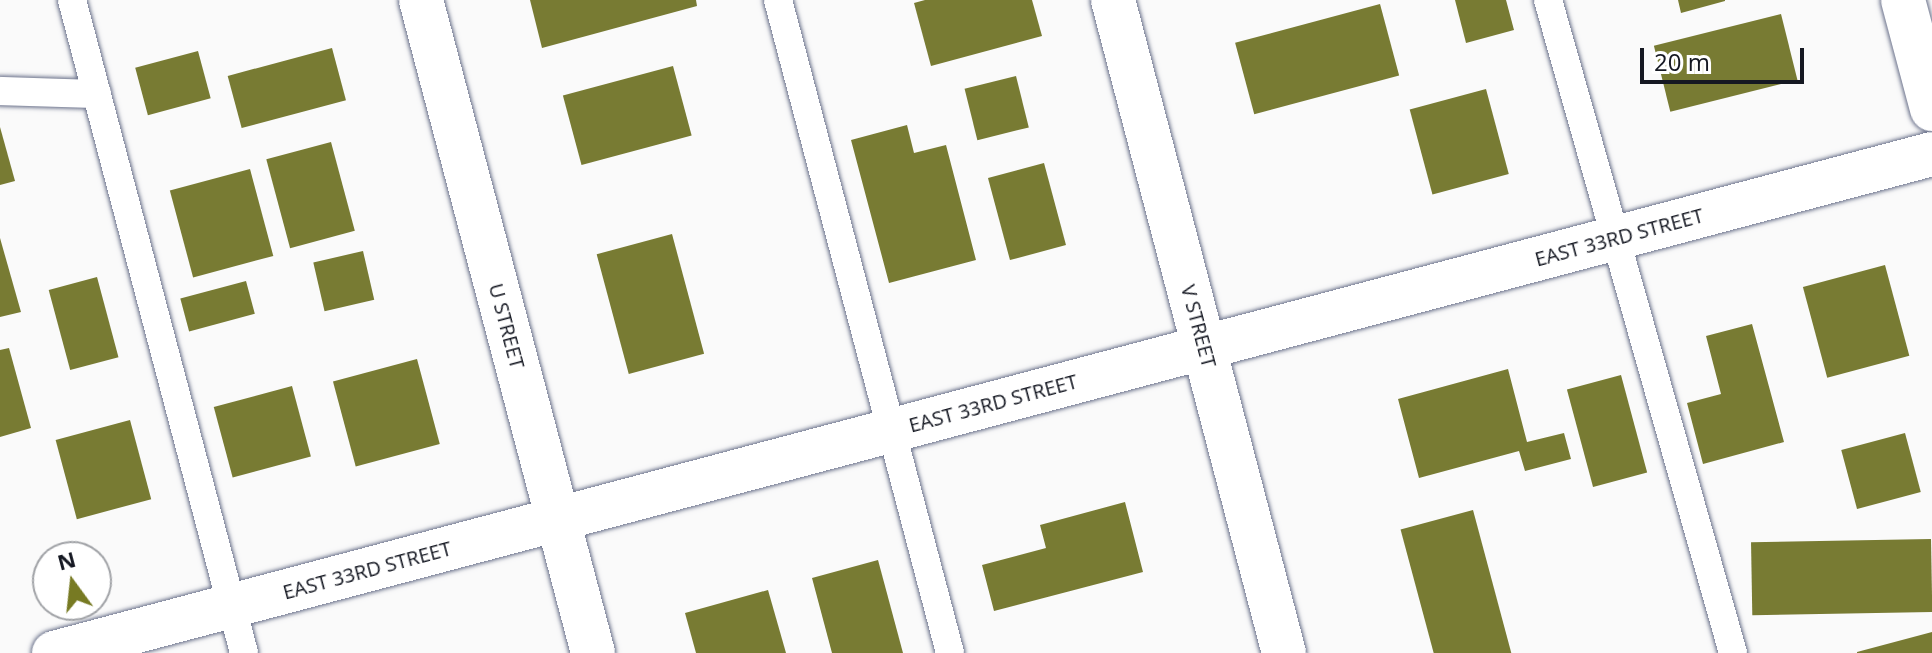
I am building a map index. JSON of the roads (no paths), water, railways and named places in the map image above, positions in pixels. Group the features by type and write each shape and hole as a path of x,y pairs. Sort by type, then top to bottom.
{"street":[{"name":"U STREET","path":"421,0 593,653"},
{"name":"V STREET","path":"1113,0 1284,653"},
{"path":"1903,0 1932,109"},
{"name":"EAST 33RD STREET","path":"54,653 1932,154"}],"lane":[{"path":"72,0 244,653"},
{"path":"778,0 950,653"},
{"path":"1548,0 1733,653"},
{"path":"0,91 97,94"}]}
